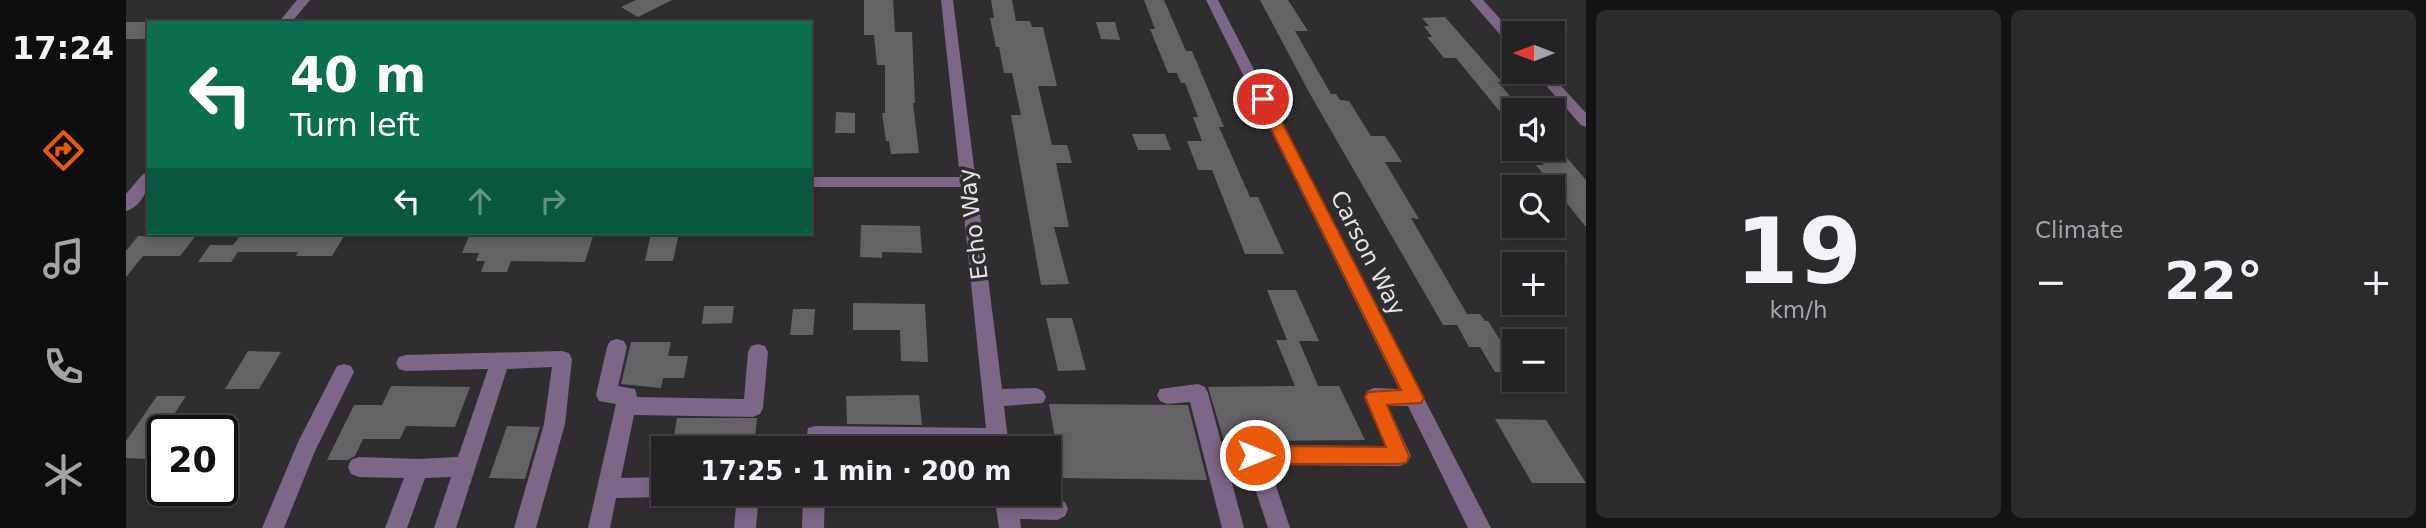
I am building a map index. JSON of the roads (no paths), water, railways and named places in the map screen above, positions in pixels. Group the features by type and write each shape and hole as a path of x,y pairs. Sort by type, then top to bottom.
{"street":[{"path":"286,21 304,0"},
{"name":"Echo Way","path":"947,0 998,436"},
{"name":"Carson Way","path":"1212,0 1480,528"},
{"path":"1476,0 1502,29"},
{"path":"1552,84 1586,122"},
{"path":"126,205 147,180"},
{"path":"812,182 968,183"},
{"path":"599,528 628,395 606,395 617,348"},
{"path":"626,406 753,408 758,352"},
{"path":"406,363 562,359 557,411 525,528"},
{"path":"445,528 499,361"},
{"path":"273,528 305,449 344,372"},
{"path":"1167,395 1198,394 1233,528"},
{"path":"994,398 1036,397"},
{"path":"1279,528 1255,455 1400,456 1374,397 1415,398"},
{"path":"815,436 841,436"},
{"path":"359,467 418,469 464,466"},
{"path":"396,528 418,469"},
{"path":"608,488 651,487"},
{"path":"745,528 747,506"},
{"path":"813,528 814,506"},
{"path":"1007,510 1057,509"}]}
